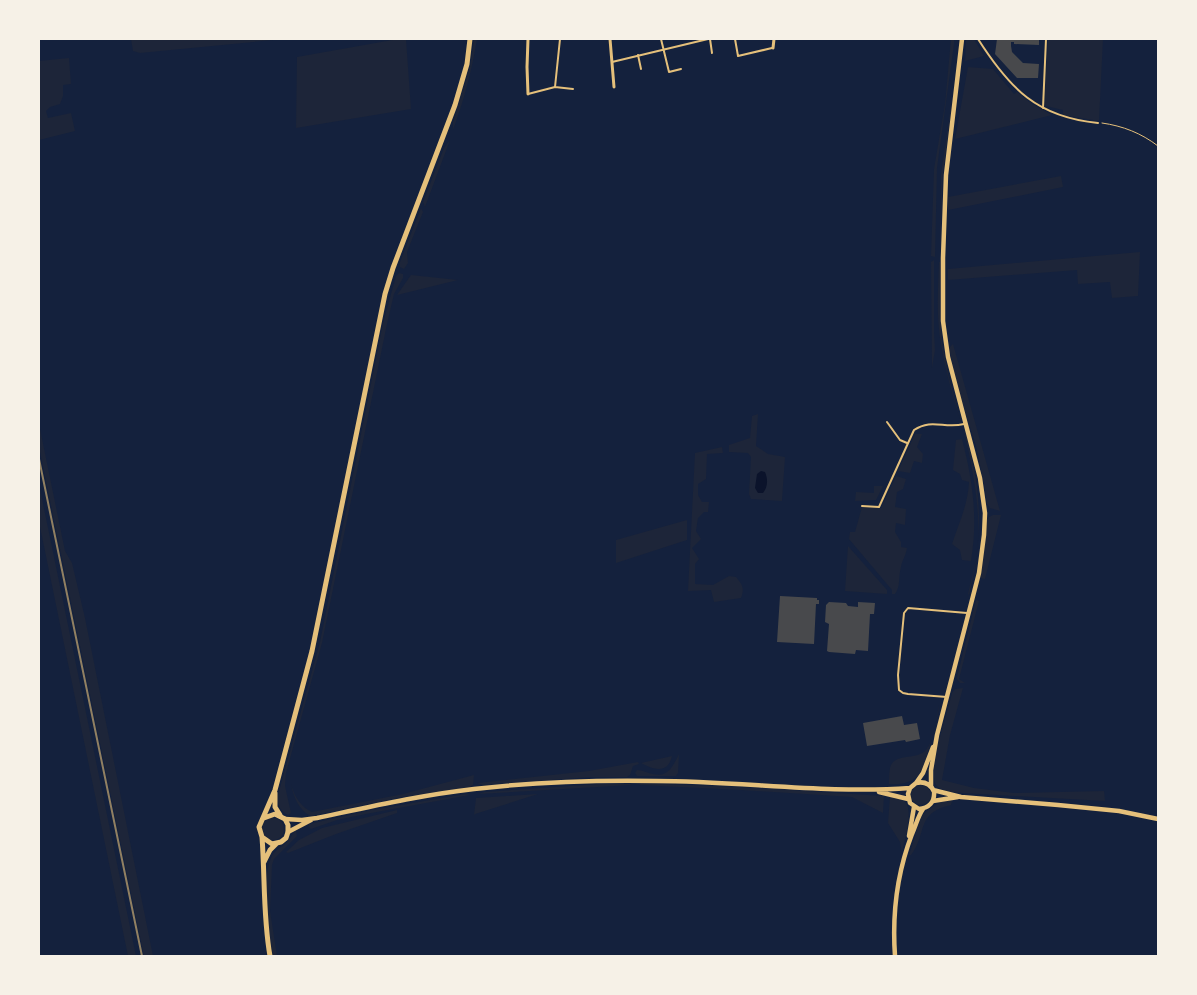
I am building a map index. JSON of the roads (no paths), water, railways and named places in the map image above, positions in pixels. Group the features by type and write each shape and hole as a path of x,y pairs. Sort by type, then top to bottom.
{"main road":[{"path":"270,956 265,916 262,837 259,827 275,790 312,651 385,294 393,268 455,106 466,64 470,39"},
{"path":"264,863 270,850 283,840 288,832 288,825 285,819 275,807 275,790"},
{"path":"264,818 270,815 280,815"},
{"path":"262,837 268,842 276,844"}],"street":[{"path":"528,39 528,94"},
{"path":"610,39 614,87"},
{"path":"773,48 774,39"},
{"path":"285,819 302,820 317,818 455,792 562,782 658,781 872,791 910,788 916,783 923,774 937,736 969,614 982,555 984,513 980,478 948,357 945,342 943,306 946,176 962,39"},
{"path":"872,791 908,799 914,807 927,807 934,796 931,770 937,736"},
{"path":"916,783 924,782 932,788 960,797"},
{"path":"908,799 910,788"},
{"path":"932,801 960,797 1119,811 1158,818"},
{"path":"895,956 893,934 895,902 914,807"},
{"path":"907,847 923,808"},
{"path":"288,832 317,818"}],"lane":[{"path":"555,87 560,39"},
{"path":"661,39 669,72 681,69"},
{"path":"612,62 709,39 712,53"},
{"path":"735,39 738,56 773,48"},
{"path":"978,39 991,59 1019,90 1042,108 1074,120 1098,123"},
{"path":"1042,108 1046,39"},
{"path":"638,55 641,69"},
{"path":"528,94 555,87 573,89"},
{"path":"887,422 900,440 907,444"},
{"path":"862,506 880,507 914,430 924,424 957,425 966,423"},
{"path":"948,697 908,694 899,690 904,613 908,608 969,614"}],"railway":[{"path":"39,459 142,956"}]}
